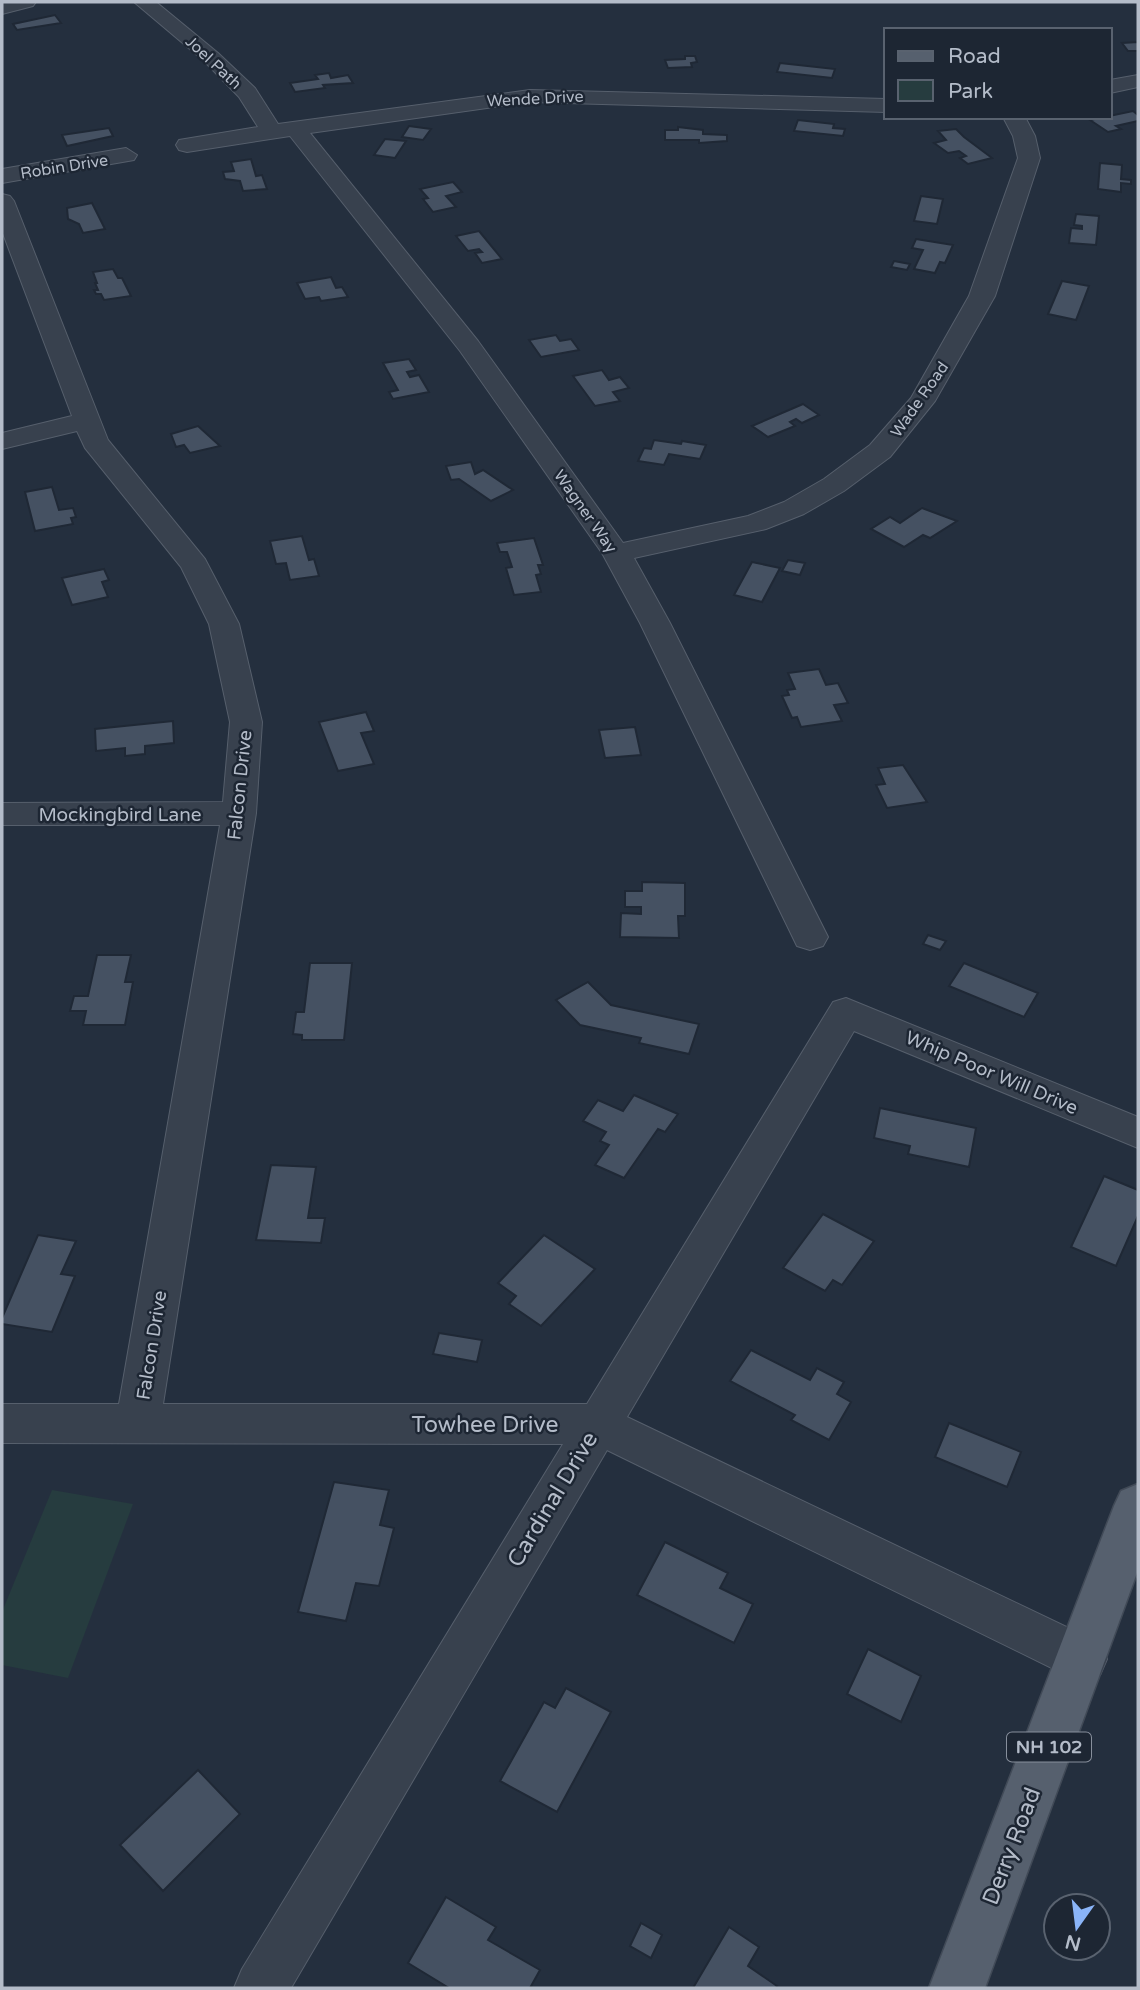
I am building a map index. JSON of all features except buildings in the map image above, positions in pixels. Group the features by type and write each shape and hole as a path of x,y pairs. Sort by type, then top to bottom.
{"main road":[{"name":"Derry Road","path":"957,1988 1083,1659 1138,1506"}],"street":[{"path":"2,8 26,2"},
{"name":"Joel Path","path":"144,2 211,57 283,130"},
{"path":"1112,87 1138,81"},
{"name":"Wende Drive","path":"187,145 530,96 884,104"},
{"name":"Wade Road","path":"616,553 706,536 756,523 794,508 862,466 900,431 922,401 982,296 1029,158 1024,136 1015,119"},
{"name":"Wagner Way","path":"283,130 468,346 616,553 661,635 810,937"},
{"name":"Robin Drive","path":"2,176 126,155"},
{"name":"Falcon Drive","path":"2,201 95,442 195,565 225,624 246,722 239,813 138,1424"},
{"path":"2,441 86,421"},
{"name":"Mockingbird Lane","path":"2,814 239,813"},
{"name":"Whip Poor Will Drive","path":"846,1012 1138,1133"},
{"name":"Cardinal Drive","path":"261,1988 846,1012"},
{"name":"Towhee Drive","path":"2,1424 597,1424 1083,1659"}],"green space":[{"path":"52,1490 133,1504 68,1678 2,1665 2,1612"}]}
